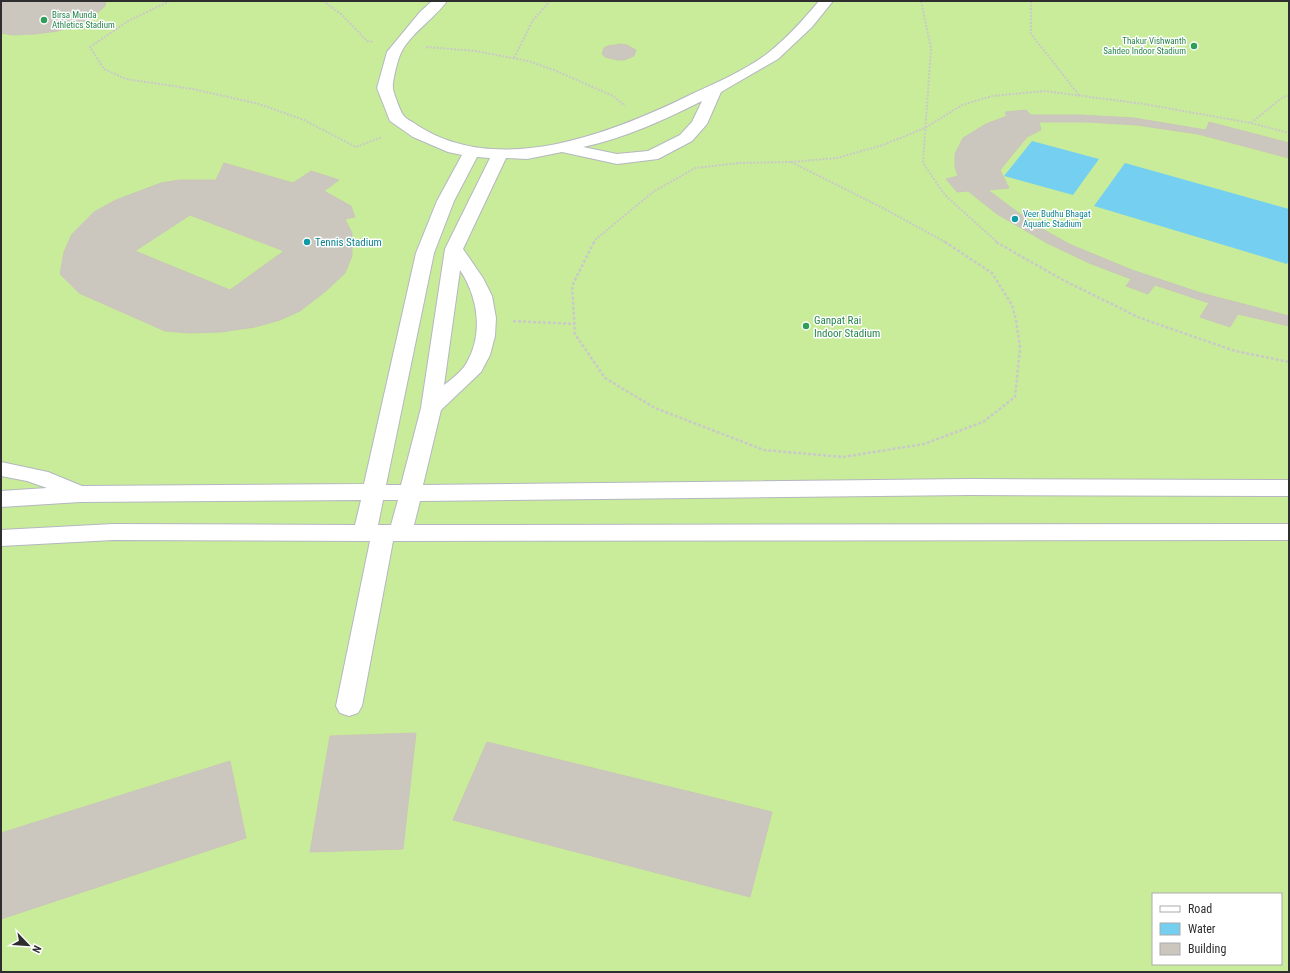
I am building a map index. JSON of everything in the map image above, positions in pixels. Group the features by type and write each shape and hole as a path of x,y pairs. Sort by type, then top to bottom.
{"street":[{"path":"440,1 425,15 394,52 385,88 396,118 419,134 447,146 472,152 527,154 599,139 644,122 715,90 773,56 807,24 826,1"},
{"path":"559,148 617,159 652,156 671,147 690,133 699,124 715,90"},
{"path":"383,533 373,492 425,253 433,228 451,187 472,152"},
{"path":"349,706 383,533 410,493 431,408 454,249 500,153"},
{"path":"431,408 473,369 484,347 486,302 477,282 454,249"},
{"path":"1,469 23,471 49,479 80,494"},
{"path":"1,499 80,494 410,493 970,487 1289,488"},
{"path":"1,538 113,532 1289,532"}],"path":[{"path":"170,1 142,13 116,27 90,47 104,69 126,79 193,89 259,104 304,120 356,147 408,126"},
{"path":"323,1 341,14 368,42 399,46 476,51 528,61 554,70 613,96 644,122"},
{"path":"514,58 524,32 542,8 550,1"},
{"path":"921,1 931,48 923,163 945,195 997,243 1063,280 1140,318 1235,351 1289,362"},
{"path":"1031,1 1031,34 1079,96"},
{"path":"791,162 950,245 994,274 1008,297 1020,328 1020,367 1015,397 983,422 924,444 843,457 764,450 655,408 605,378 574,334 572,286 596,239 653,192 695,168 739,163 791,162 837,158 883,144 926,128 962,106 992,96 1045,91 1144,104 1251,123 1289,133"},
{"path":"1251,123 1284,97 1289,96"},
{"path":"486,320 574,324"}],"green space":[{"path":"1,1 1289,1 1289,972 1,972"}],"water":[{"path":"1032,141 1099,159 1073,195 1004,176"},
{"path":"1125,163 1289,209 1289,260 1287,264 1094,206"}],"building":[{"name":"Birsa Munda Athletics Stadium","path":"1,1 106,1 105,6 95,15 79,24 58,31 13,35 1,33"},
{"path":"621,44 627,45 636,50 634,56 624,60 617,60 605,57 602,54 604,48"},
{"name":"Veer Budhu Bhagat Aquatic Stadium","path":"1026,110 1031,115 1080,115 1134,118 1206,130 1209,122 1289,143 1289,158 1198,134 1137,125 1087,122 1039,122 1041,130 1027,137 1000,170 1009,188 988,190 1032,223 1069,244 1132,270 1201,293 1289,316 1289,326 1238,314 1230,327 1200,317 1209,303 1155,285 1148,294 1126,286 1131,279 1089,263 1047,243 997,214 968,191 957,192 946,179 958,176 955,167 955,154 963,138 986,124 1007,116 1005,112"},
{"name":"Tennis Stadium","path":"224,163 293,183 311,171 339,180 324,191 351,206 355,217 345,219 352,233 352,256 345,273 326,291 300,311 280,320 255,327 221,332 189,333 165,331 79,293 60,274 64,252 72,234 94,212 116,200 161,183 180,180 216,180","holes":["190,215 284,251 230,290 135,251"]},
{"path":"416,733 403,849 310,852 330,736"},
{"path":"487,742 772,812 750,897 453,820"},
{"path":"230,761 246,838 1,919 1,833"}],"place":[{"name":"Birsa Munda Athletics Stadium","path":"44,20"},
{"name":"Thakur Vishwanth Sahdeo Indoor Stadium","path":"1194,46"},
{"name":"Veer Budhu Bhagat Aquatic Stadium","path":"1015,219"},
{"name":"Tennis Stadium","path":"307,242"},
{"name":"Ganpat Rai Indoor Stadium","path":"806,326"}]}
